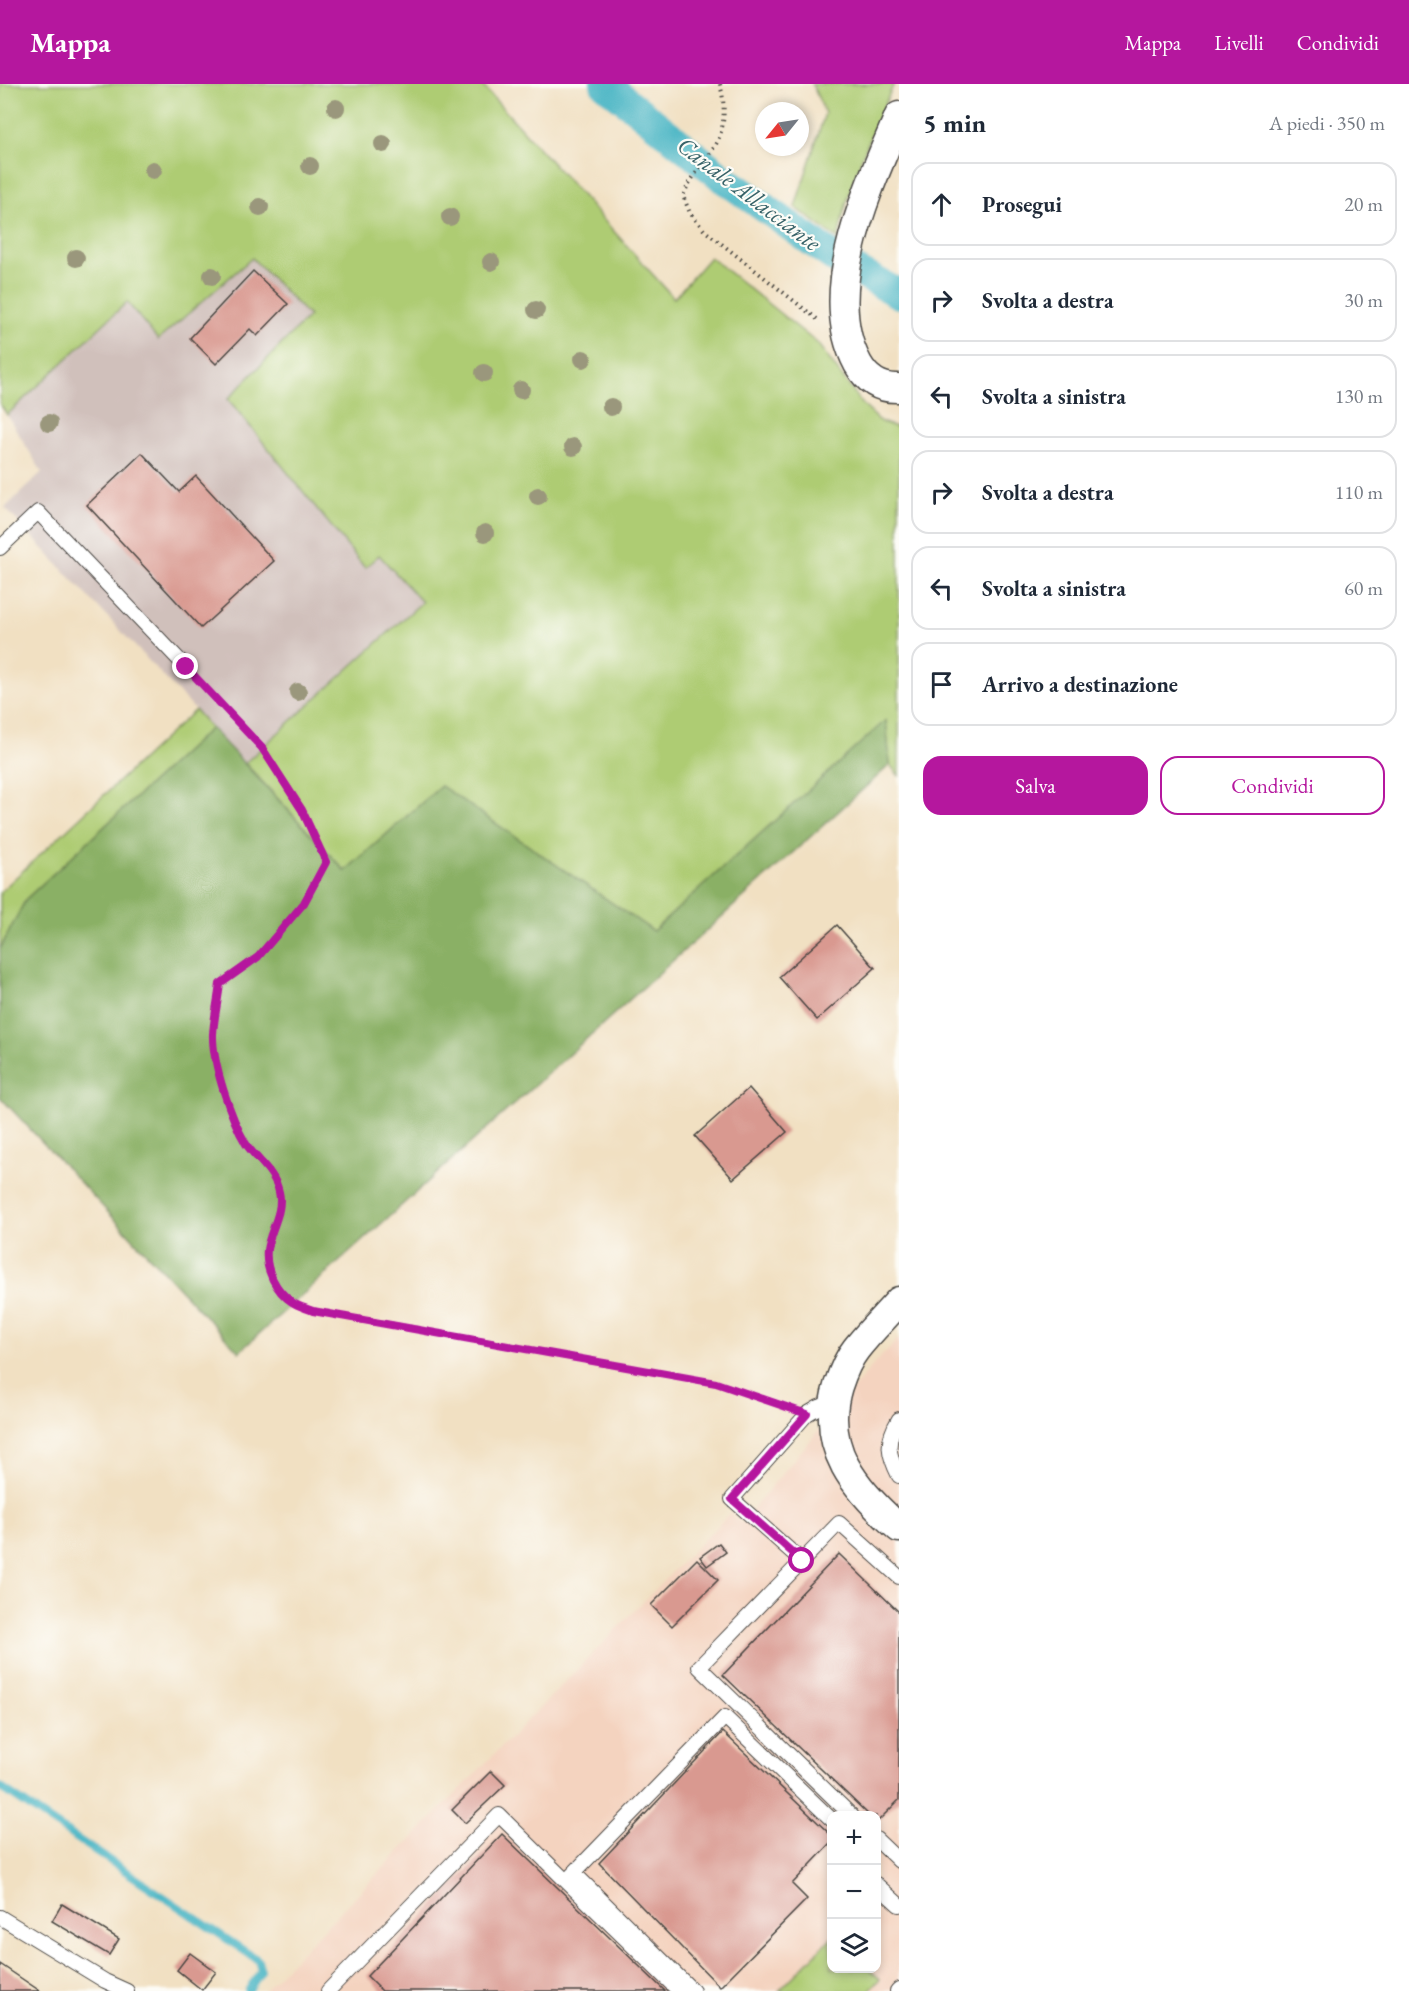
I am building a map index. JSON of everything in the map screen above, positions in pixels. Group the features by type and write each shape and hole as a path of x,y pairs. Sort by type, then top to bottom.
{"street":[{"path":"899,116 871,183 850,246 845,289 845,325 851,350 869,379 882,387 899,388"},
{"path":"899,1301 854,1350 841,1376 833,1402 834,1437 843,1464 872,1504 899,1528"}],"lane":[{"path":"0,548 38,512 186,667"},
{"path":"802,1561 732,1499 807,1414 833,1402"},
{"path":"899,1419 890,1439 889,1456 899,1476"},
{"path":"848,1811 699,1667 839,1523 899,1577"},
{"path":"570,1877 725,1717 827,1816"},
{"path":"328,1991 499,1815 693,1991"},
{"path":"881,1844 899,1861"},
{"path":"570,1877 679,1991"},
{"path":"881,1889 899,1905"},
{"path":"0,1917 105,1981 126,1991"}],"path":[{"path":"720,84 723,124 717,143 689,181 683,195 690,213 704,230 830,329 851,350"},
{"path":"186,667 262,748 302,810 326,862 304,903 258,957 220,984 213,1036 218,1071 238,1131 252,1153 270,1172 280,1193 277,1218 267,1250 268,1266 274,1282 282,1293 293,1304 313,1311 716,1383 807,1414"}],"shaded area":[{"path":"252,257 309,317 229,399 365,568 379,555 422,602 245,763 5,508 42,472 7,415 127,302 158,340"},
{"path":"899,1338 899,1991 263,1991 730,1513 741,1523 874,1364"}],"green space":[{"path":"0,84 481,84 674,298 710,257 817,343 864,406 881,422 899,428 899,776 890,765 886,721 653,931 441,786 345,871 245,763 422,602 379,555 365,568 228,399 309,316 252,258 158,340 127,302 7,415 0,404"},
{"path":"812,84 894,84 854,179 838,239 795,207 825,113"},
{"path":"195,710 211,728 26,899 0,949 0,892"},
{"path":"886,720 890,765 239,1352 0,1097 0,949 26,899 211,728 345,871 441,786 653,931"},
{"path":"827,1942 827,1973 873,1973 880,1979 869,1991 779,1991"}],"building":[{"path":"253,271 288,304 257,336 250,329 216,364 190,338"},
{"path":"142,453 179,492 196,476 274,561 201,628 87,505"},
{"path":"837,925 875,968 817,1020 779,977"},
{"path":"749,1088 787,1132 733,1179 695,1136"},
{"path":"719,1543 726,1552 707,1566 700,1557"},
{"path":"839,1554 899,1612 899,1800 881,1818 881,1811 865,1811 723,1675"},
{"path":"697,1559 718,1580 672,1626 651,1605"},
{"path":"723,1732 827,1831 827,1847 792,1884 807,1899 720,1987 599,1863"},
{"path":"491,1771 505,1785 465,1823 452,1810"},
{"path":"502,1834 665,1991 382,1991 367,1976"},
{"path":"62,1904 119,1939 109,1955 52,1921"},
{"path":"190,1953 216,1972 202,1990 177,1970"},
{"path":"0,1964 40,1991 0,1991"}],"waterway":[{"name":"Canale Allacciante","path":"605,84 723,178 839,261 899,294"},
{"path":"0,1787 258,1960 261,1971 248,1991"}],"route":[{"path":"186,667 262,748 302,810 326,862 304,903 258,957 220,984 213,1036 218,1071 238,1131 252,1153 270,1172 280,1193 277,1218 267,1250 268,1266 274,1282 293,1304 313,1311 716,1383 807,1414 732,1499 802,1561"}]}
